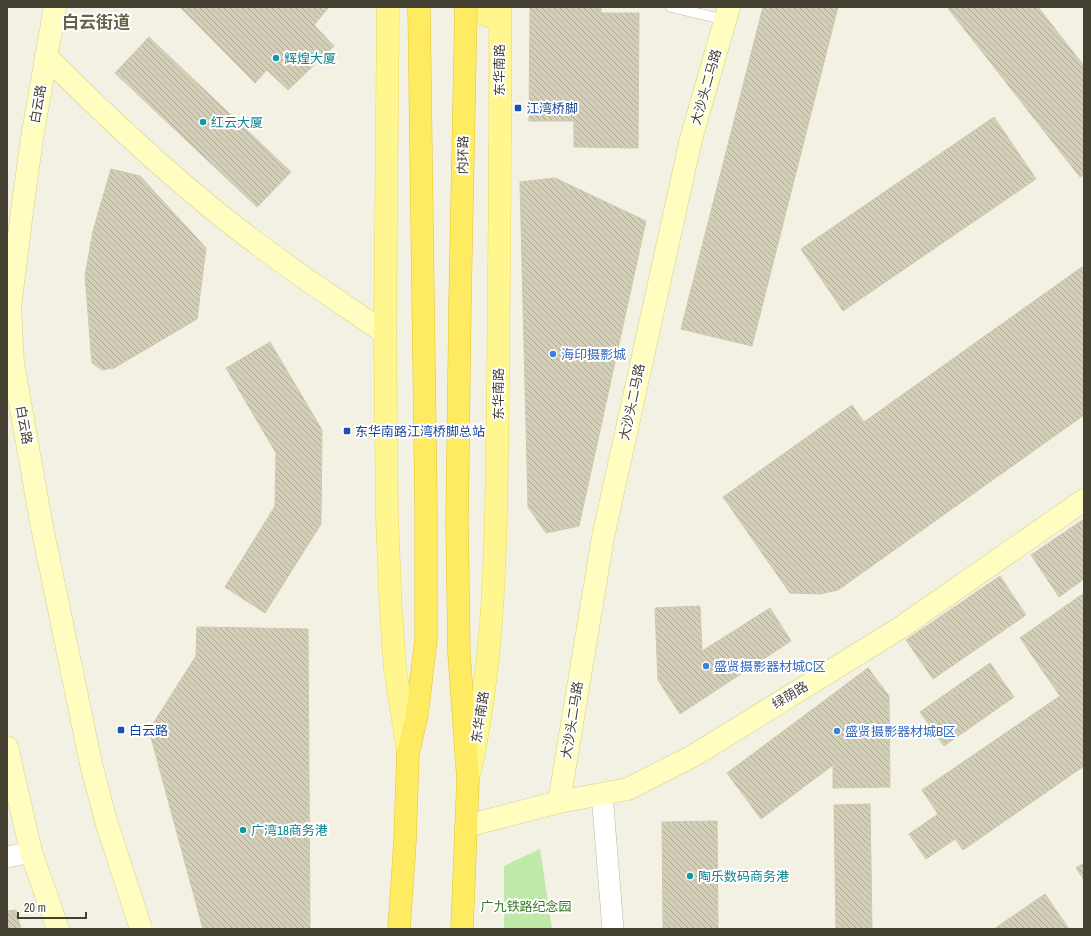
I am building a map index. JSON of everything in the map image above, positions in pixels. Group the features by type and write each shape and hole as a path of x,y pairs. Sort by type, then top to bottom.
{"highway":[{"path":"399,929 405,841 408,753 417,715 426,639 426,492 419,7"},
{"name":"内环路","path":"462,929 468,780 459,653 457,538 466,7"}],"main road":[{"path":"388,7 385,434 390,613 395,668 408,753"},
{"path":"466,7 500,13"},
{"name":"东华南路","path":"468,780 478,736 484,690 496,538 500,13"}],"street":[{"name":"白云路","path":"55,7 26,182 10,307 13,399 42,527 91,764 106,821 141,929"},
{"name":"大沙头二马路","path":"558,802 603,537 691,140 728,13"},
{"path":"46,56 99,109 169,173 203,201 277,259 385,333"},
{"name":"绿荫路","path":"466,826 558,802 628,789 693,756 900,628 1084,500"},
{"path":"7,747 31,852 58,929"},
{"path":"602,794 613,929"},
{"path":"7,857 31,852"}],"lane":[{"path":"671,7 728,13"}],"green space":[{"name":"广九铁路纪念园","path":"540,849 552,929 504,929 504,866"}],"building":[{"name":"辉煌大厦","path":"180,7 329,7 314,25 334,46 288,90 267,70 255,83"},
{"path":"530,7 601,7 601,13 639,13 638,148 574,147 574,121 529,121"},
{"path":"763,7 838,7 752,346 681,329"},
{"path":"947,7 1038,7 1084,66 1084,174 1080,177"},
{"name":"红云大厦","path":"149,37 291,172 257,207 115,73"},
{"path":"994,117 1036,179 843,311 801,249"},
{"path":"111,169 140,176 206,248 197,319 114,368 102,370 92,363 85,276 93,231"},
{"path":"555,178 646,221 579,526 546,533 528,507 520,182"},
{"path":"1082,267 1084,269 1084,415 838,590 820,594 790,593 723,497 852,405 864,422"},
{"path":"270,342 322,430 321,524 265,613 225,587 275,506 276,453 226,368"},
{"path":"1084,519 1084,579 1059,597 1031,555"},
{"path":"1000,576 1026,615 933,679 906,640"},
{"path":"1084,593 1084,766 963,850 955,839 926,859 909,834 938,814 922,790 1060,696 1020,638"},
{"name":"盛贤摄影器材城C区","path":"700,606 702,651 770,608 791,641 680,714 658,680 655,608"},
{"name":"广湾18商务港","path":"197,627 308,629 310,929 203,929 149,730 196,656"},
{"path":"990,663 1014,697 944,746 920,712"},
{"name":"盛贤摄影器材城B区","path":"868,668 889,696 890,787 833,788 833,765 761,819 727,773"},
{"path":"870,804 872,929 836,929 834,805"},
{"name":"陶乐数码商务港","path":"717,821 718,929 663,929 662,822"},
{"path":"1084,863 1084,880 1076,868"},
{"path":"1045,894 1069,929 994,929"},
{"path":"16,910 21,929 7,929 7,911"}],"place":[{"name":"辉煌大厦","path":"276,58"},
{"name":"江湾桥脚","path":"518,108"},
{"name":"红云大厦","path":"203,122"},
{"name":"海印摄影城","path":"553,354"},
{"name":"东华南路江湾桥脚总站","path":"347,431"},
{"name":"盛贤摄影器材城C区","path":"706,666"},
{"name":"白云路","path":"121,730"},
{"name":"盛贤摄影器材城B区","path":"837,731"},
{"name":"广湾18商务港","path":"243,830"},
{"name":"陶乐数码商务港","path":"690,876"}],"district":[{"name":"白云街道","path":"96,21"}]}
